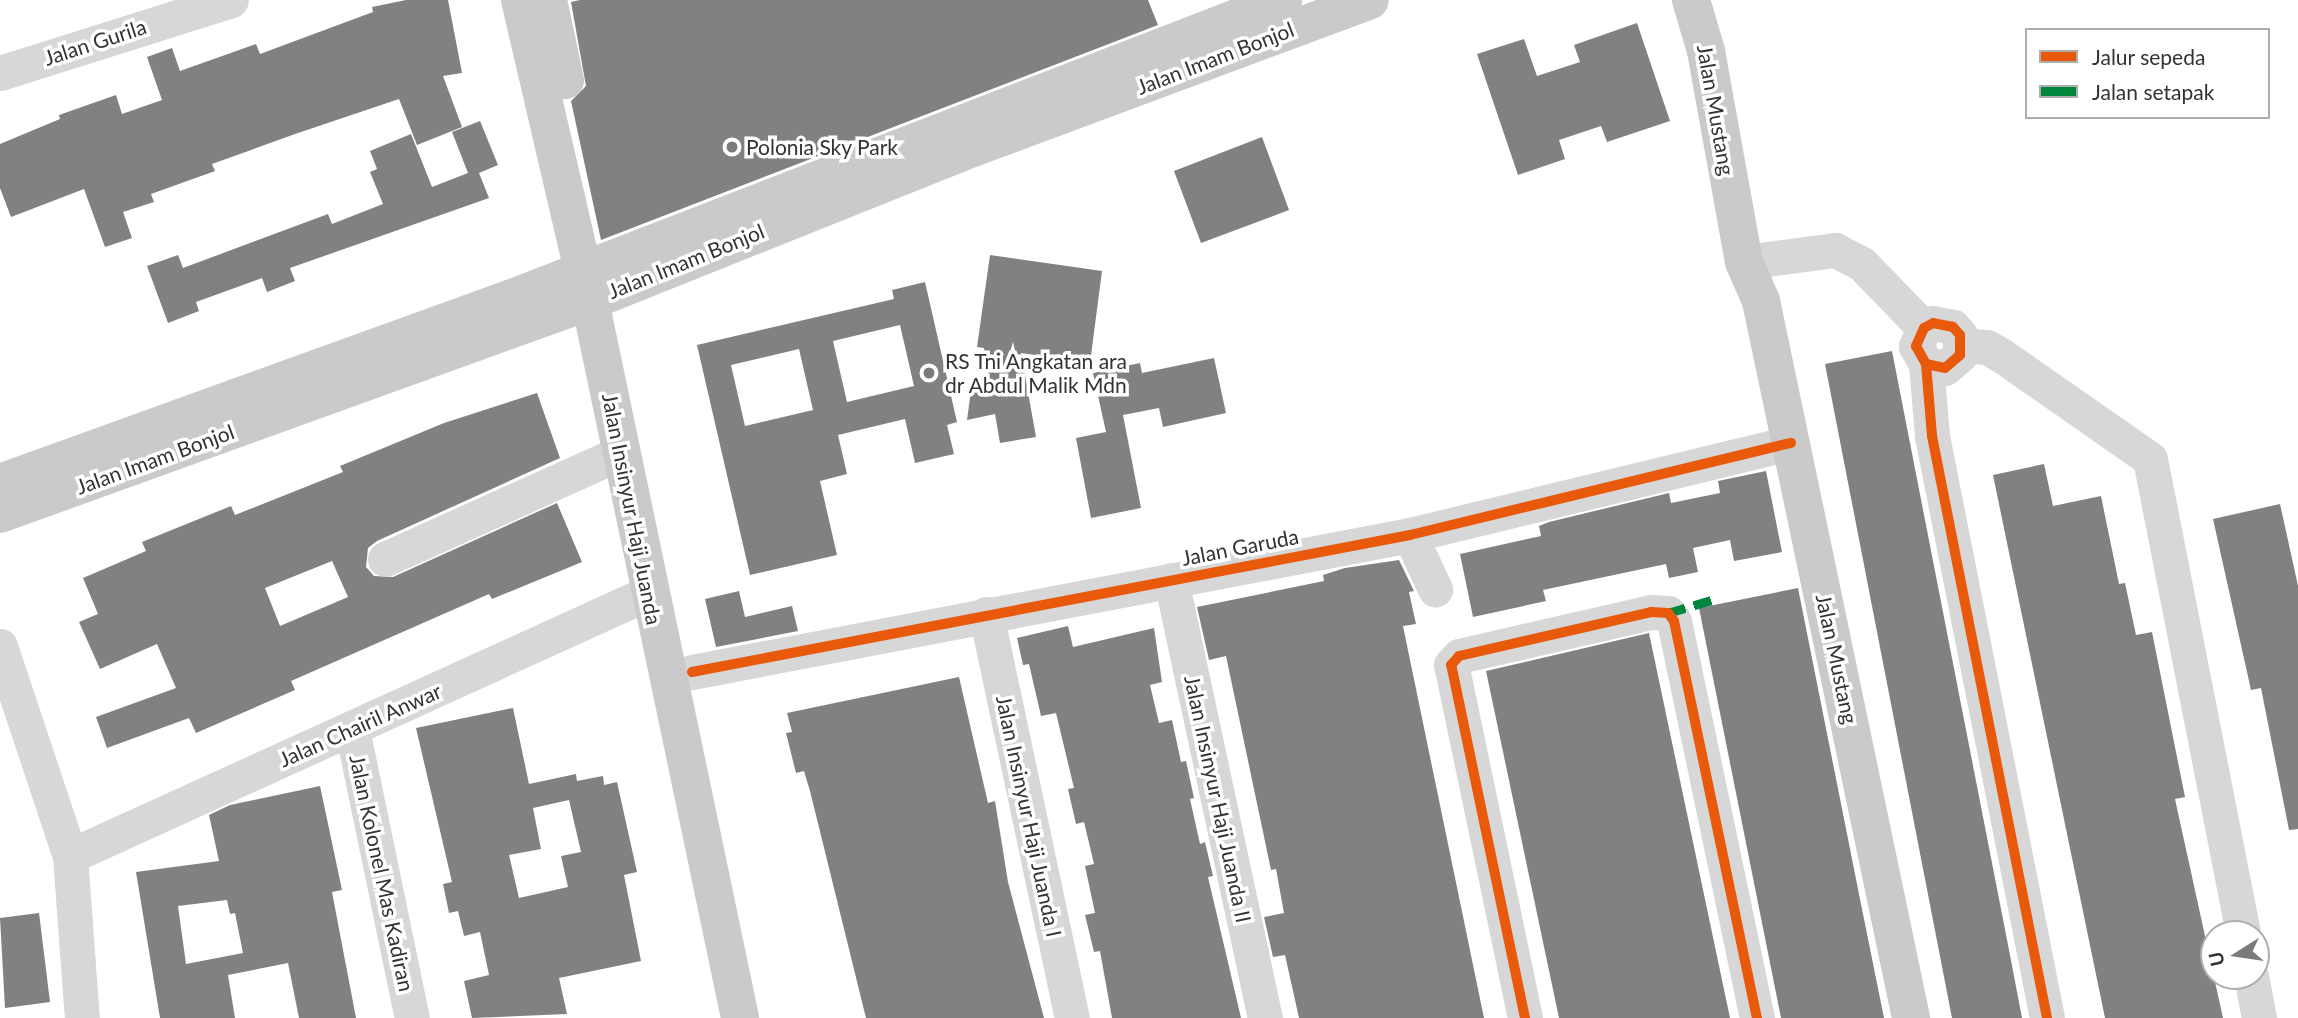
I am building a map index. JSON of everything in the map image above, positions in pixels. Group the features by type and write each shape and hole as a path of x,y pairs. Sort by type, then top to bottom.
{"main road":[{"name":"Jalan Insinyur Haji Juanda","path":"520,0 597,280 692,672 765,1018"},
{"name":"Jalan Insinyur Haji Juanda","path":"548,0 597,280 620,453 740,1018"},
{"name":"Jalan Imam Bonjol","path":"0,514 204,425 597,280 1125,76 1272,15 1370,0"},
{"name":"Jalan Mustang","path":"1691,0 1706,51 1753,261 1911,1018"},
{"name":"Jalan Mustang","path":"1719,0 1753,261"},
{"name":"Jalan Imam Bonjol","path":"0,483 204,425"}],"street":[{"name":"Jalan Gurila","path":"0,73 216,2"},
{"path":"1753,261 1835,250 1862,264 1924,328"},
{"path":"1924,328 1944,323 1959,335 1962,345 1960,355 1945,368 1926,364"},
{"path":"1924,328 1916,346 1926,364 1932,436 2048,1018"},
{"path":"1962,345 1987,347 2001,355 2150,459 2240,920"},
{"name":"Jalan Garuda","path":"692,672 1410,535 1791,443"},
{"path":"385,559 620,453"},
{"path":"1410,535 1435,589"},
{"name":"Jalan Insinyur Haji Juanda II","path":"1171,580 1265,1018"},
{"name":"Jalan Chairil Anwar","path":"70,856 648,593"},
{"path":"1525,1018 1451,665 1459,656 1651,612 1668,613 1674,621 1757,1018"},
{"name":"Jalan Insinyur Haji Juanda I","path":"986,614 1072,1018"},
{"path":"0,646 70,856 82,1018"},
{"name":"Jalan Kolonel Mas Kadiran","path":"352,729 412,1018"},
{"path":"2254,990 2259,1018"}],"building":[{"path":"406,0 448,0 462,73 443,76 462,127 417,145 399,99 212,164 215,171 151,194 154,202 123,212 132,238 105,247 84,189 11,217 0,188 0,144 60,119 59,115 116,95 122,114 162,100 147,57 172,48 180,71 256,44 260,54 373,12 372,7"},
{"name":"Polonia Sky Park","path":"1148,0 1158,25 601,240 571,101 586,86 571,2"},
{"path":"1637,23 1670,121 1607,142 1601,126 1559,140 1565,159 1518,175 1477,54 1524,39 1537,76 1580,62 1574,45"},
{"path":"480,121 498,165 479,173 489,198 290,268 295,281 267,292 262,278 196,302 199,311 168,323 147,266 178,255 183,268 328,214 332,224 383,204 370,172 377,169 370,151 411,134 432,187 468,173 452,132"},
{"path":"1262,137 1289,210 1201,243 1174,171"},
{"path":"990,255 1102,271 1090,363 1021,353 1036,437 1000,443 995,414 967,420 972,383 989,378 984,348 977,347"},
{"path":"925,282 957,422 947,425 954,454 915,463 905,419 838,435 847,474 820,481 837,555 750,575 697,345 894,299 892,290","holes":["900,325 914,386 847,402 833,341","799,349 813,410 745,426 731,365"]},
{"path":"1892,351 2022,1018 1952,1018 1825,364"},
{"path":"1214,358 1226,413 1163,427 1159,408 1123,415 1141,508 1091,518 1076,438 1106,432 1093,373 1140,363 1142,373"},
{"path":"537,393 560,458 377,541 368,548 366,567 374,576 393,577 557,503 582,562 492,599 489,594 291,681 295,690 196,733 189,718 107,748 96,717 176,688 157,644 100,669 79,622 98,614 83,578 146,551 142,542 231,506 235,515 343,472 340,466 444,423","holes":["332,561 348,597 280,626 265,588"]},
{"path":"2044,464 2053,506 2101,496 2119,584 2125,583 2136,635 2152,632 2185,797 2175,799 2202,920 2200,990 2217,990 2223,1018 2105,1018 1993,475"},
{"path":"1766,471 1782,552 1734,561 1730,540 1693,548 1698,572 1669,578 1666,564 1543,590 1546,601 1473,617 1460,554 1541,536 1539,526 1549,522 1669,493 1671,503 1720,493 1718,481"},
{"path":"2280,504 2298,586 2298,829 2289,830 2261,688 2251,690 2213,519"},
{"path":"1399,560 1414,591 1409,592 1416,624 1403,626 1484,1018 1299,1018 1285,955 1273,957 1264,917 1284,913 1276,869 1271,870 1226,656 1209,660 1197,607 1324,581 1323,575 1345,568"},
{"path":"1798,588 1884,1018 1781,1018 1699,608"},
{"path":"739,591 745,617 792,606 798,631 716,647 705,599"},
{"path":"1068,626 1073,647 1154,628 1162,682 1150,685 1159,723 1172,720 1181,762 1186,761 1194,798 1190,799 1200,844 1205,842 1213,876 1208,877 1241,1018 1112,1018 1100,951 1094,952 1085,915 1095,913 1085,866 1094,864 1084,822 1076,824 1068,789 1074,788 1056,713 1041,716 1029,664 1023,665 1017,638"},
{"path":"1649,633 1730,1018 1559,1018 1486,671"},
{"path":"959,677 988,803 995,801 1008,882 1044,1018 866,1018 810,791 804,771 796,773 786,733 792,732 787,713"},
{"path":"513,708 529,784 576,774 577,781 603,776 604,785 617,782 637,872 624,875 641,961 559,978 567,1014 472,1018 464,981 489,975 480,932 464,936 458,911 449,913 443,884 452,882 416,728","holes":["569,800 581,852 561,856 568,887 519,898 509,855 541,849 533,808"]},
{"path":"320,786 342,890 332,892 356,1018 299,1018 288,963 228,975 235,1018 160,1018 136,872 219,861 209,815 230,805","holes":["227,900 230,914 235,913 243,953 186,964 178,906"]},
{"path":"39,913 50,1002 5,1008 0,918"}],"marked path":[{"path":"1668,613 1712,600"}],"cycle path":[{"path":"1926,364 1945,368 1960,355 1960,335 1953,327 1933,323 1924,328 1916,346 1926,364 1932,436 2047,1018"},
{"path":"692,672 1410,535 1791,443"},
{"path":"1525,1018 1451,665 1459,656 1651,612 1668,613 1674,621 1757,1018"}],"place":[{"name":"Polonia Sky Park","path":"732,147"},
{"name":"RS Tni Angkatan ara dr Abdul Malik Mdn","path":"929,373"}]}
